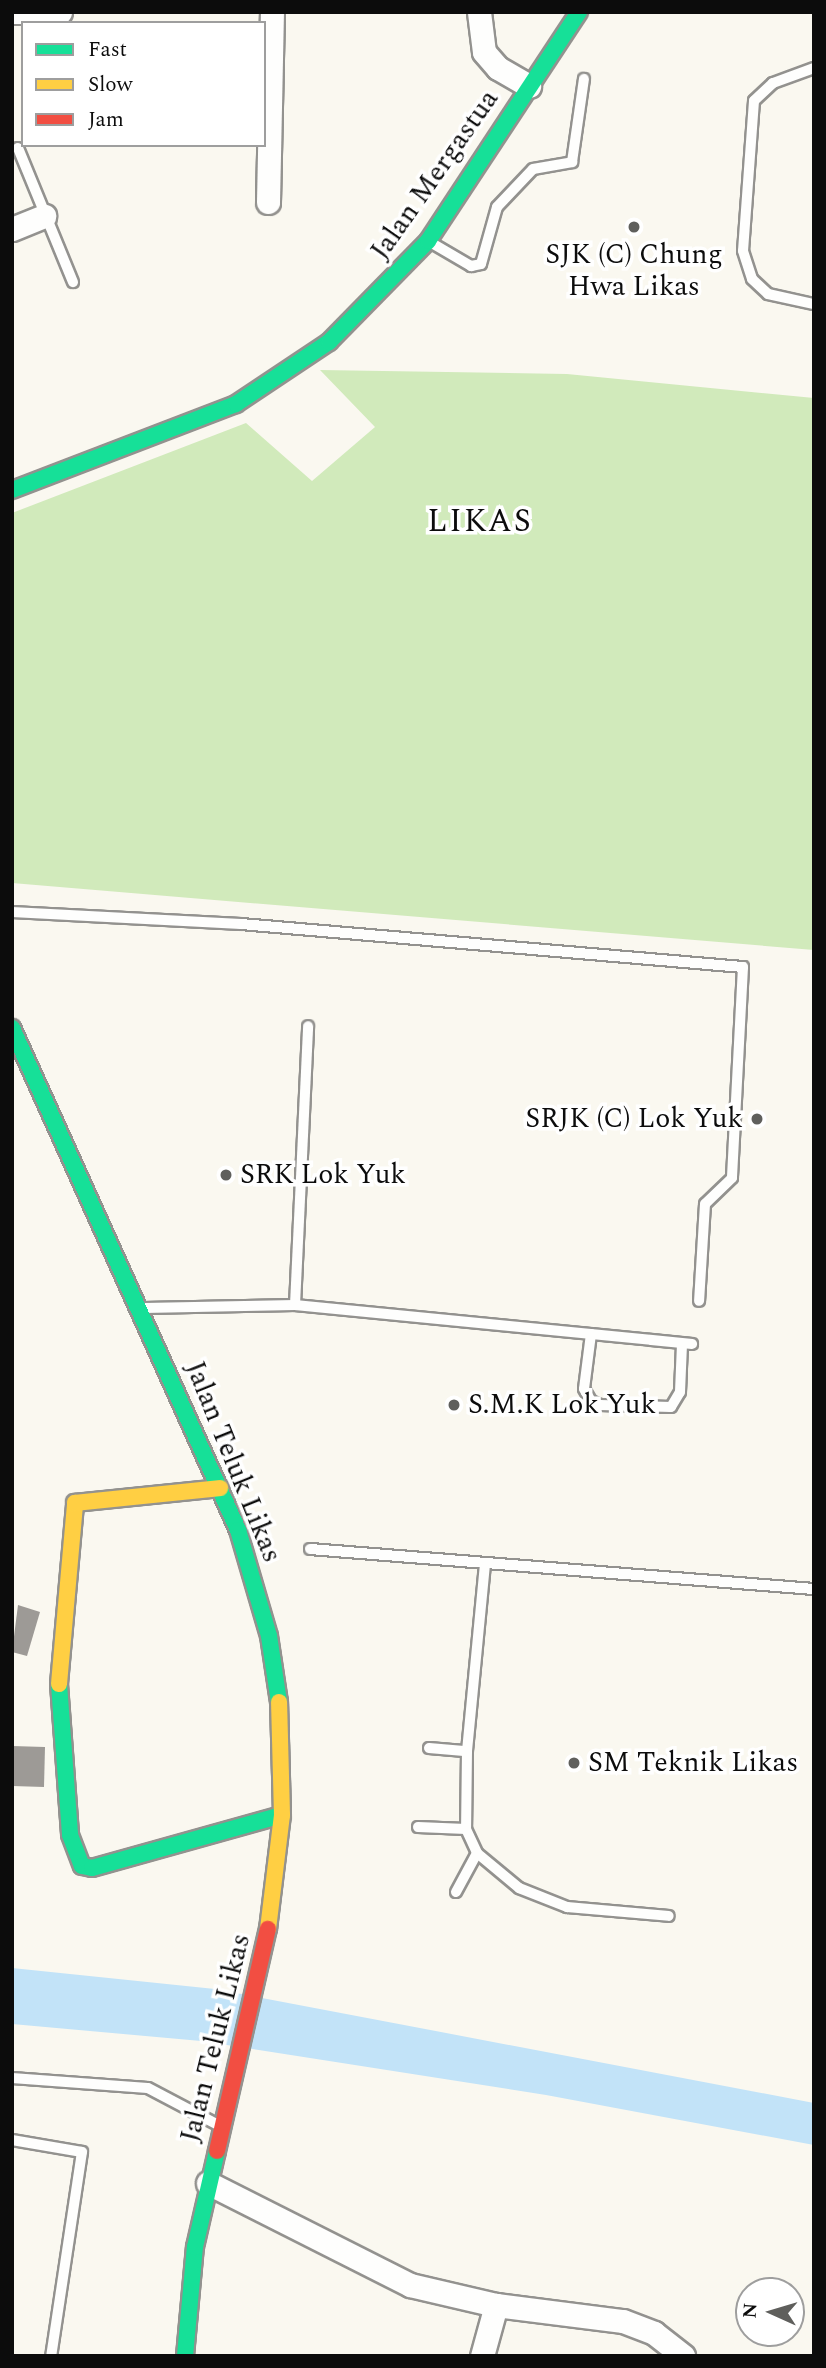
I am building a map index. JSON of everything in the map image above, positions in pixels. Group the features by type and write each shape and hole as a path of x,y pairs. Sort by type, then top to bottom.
{"street":[{"path":"12,12 60,12"},
{"path":"268,202 272,12"},
{"path":"479,12 484,52 498,68 530,86"},
{"name":"Jalan Mergastua","path":"12,490 236,404 329,342 428,241 579,12"},
{"path":"12,229 44,216"},
{"name":"Jalan Teluk Likas","path":"12,1028 141,1308 238,1530 269,1636 284,1743 282,1815 274,1903 241,2051 220,2126 195,2247 185,2356"},
{"path":"220,1488 75,1503 58,1671 70,1835 82,1866 92,1868 282,1815"},
{"path":"208,2183 410,2285 496,2305 623,2321 653,2333 683,2356"},
{"path":"482,2356 496,2305"}],"lane":[{"path":"814,68 773,83 754,101 743,251 752,279 768,294 814,304"},
{"path":"428,241 471,266 481,264 498,206 533,169 572,162 584,79"},
{"path":"18,148 73,282"},
{"path":"12,912 241,924 743,967 732,1178 705,1204 699,1301"},
{"path":"295,1305 308,1026"},
{"path":"141,1308 295,1305 687,1344 680,1392 671,1407 600,1405 591,1401 584,1389 591,1335"},
{"path":"310,1549 814,1589"},
{"path":"485,1564 467,1751 466,1829 477,1853 519,1888 567,1908 669,1916"},
{"path":"429,1748 467,1751"},
{"path":"418,1827 466,1829"},
{"path":"456,1892 477,1853"},
{"path":"12,2078 148,2088 220,2126"},
{"path":"12,2140 82,2152 51,2356"}],"green space":[{"path":"320,370 567,374 814,398 814,950 12,883 12,513 246,423 312,481 375,427"}],"water":[{"path":"12,1968 215,1989 814,2103 814,2145 546,2095 201,2041 12,2024"}],"building":[{"path":"18,1605 40,1612 27,1656 12,1652"},
{"path":"12,1746 45,1747 44,1787 12,1786"}],"traffic: fast":[{"path":"12,490 236,404 329,342 428,241 579,12"},
{"path":"12,1028 238,1530 269,1636 279,1702"},
{"path":"59,1684 70,1835 82,1866 92,1868 282,1815"},
{"path":"185,2356 195,2247 217,2151"}],"traffic: slow":[{"path":"59,1684 75,1503 220,1488"},
{"path":"268,1929 282,1815 279,1702"}],"traffic: jam":[{"path":"217,2151 268,1929"}],"place":[{"name":"SJK (C) Chung Hwa Likas","path":"634,227"},
{"name":"SRJK (C) Lok Yuk","path":"757,1119"},
{"name":"SRK Lok Yuk","path":"226,1175"},
{"name":"S.M.K Lok Yuk","path":"454,1405"},
{"name":"SM Teknik Likas","path":"574,1763"}],"district":[{"name":"LIKAS","path":"480,522"}]}
